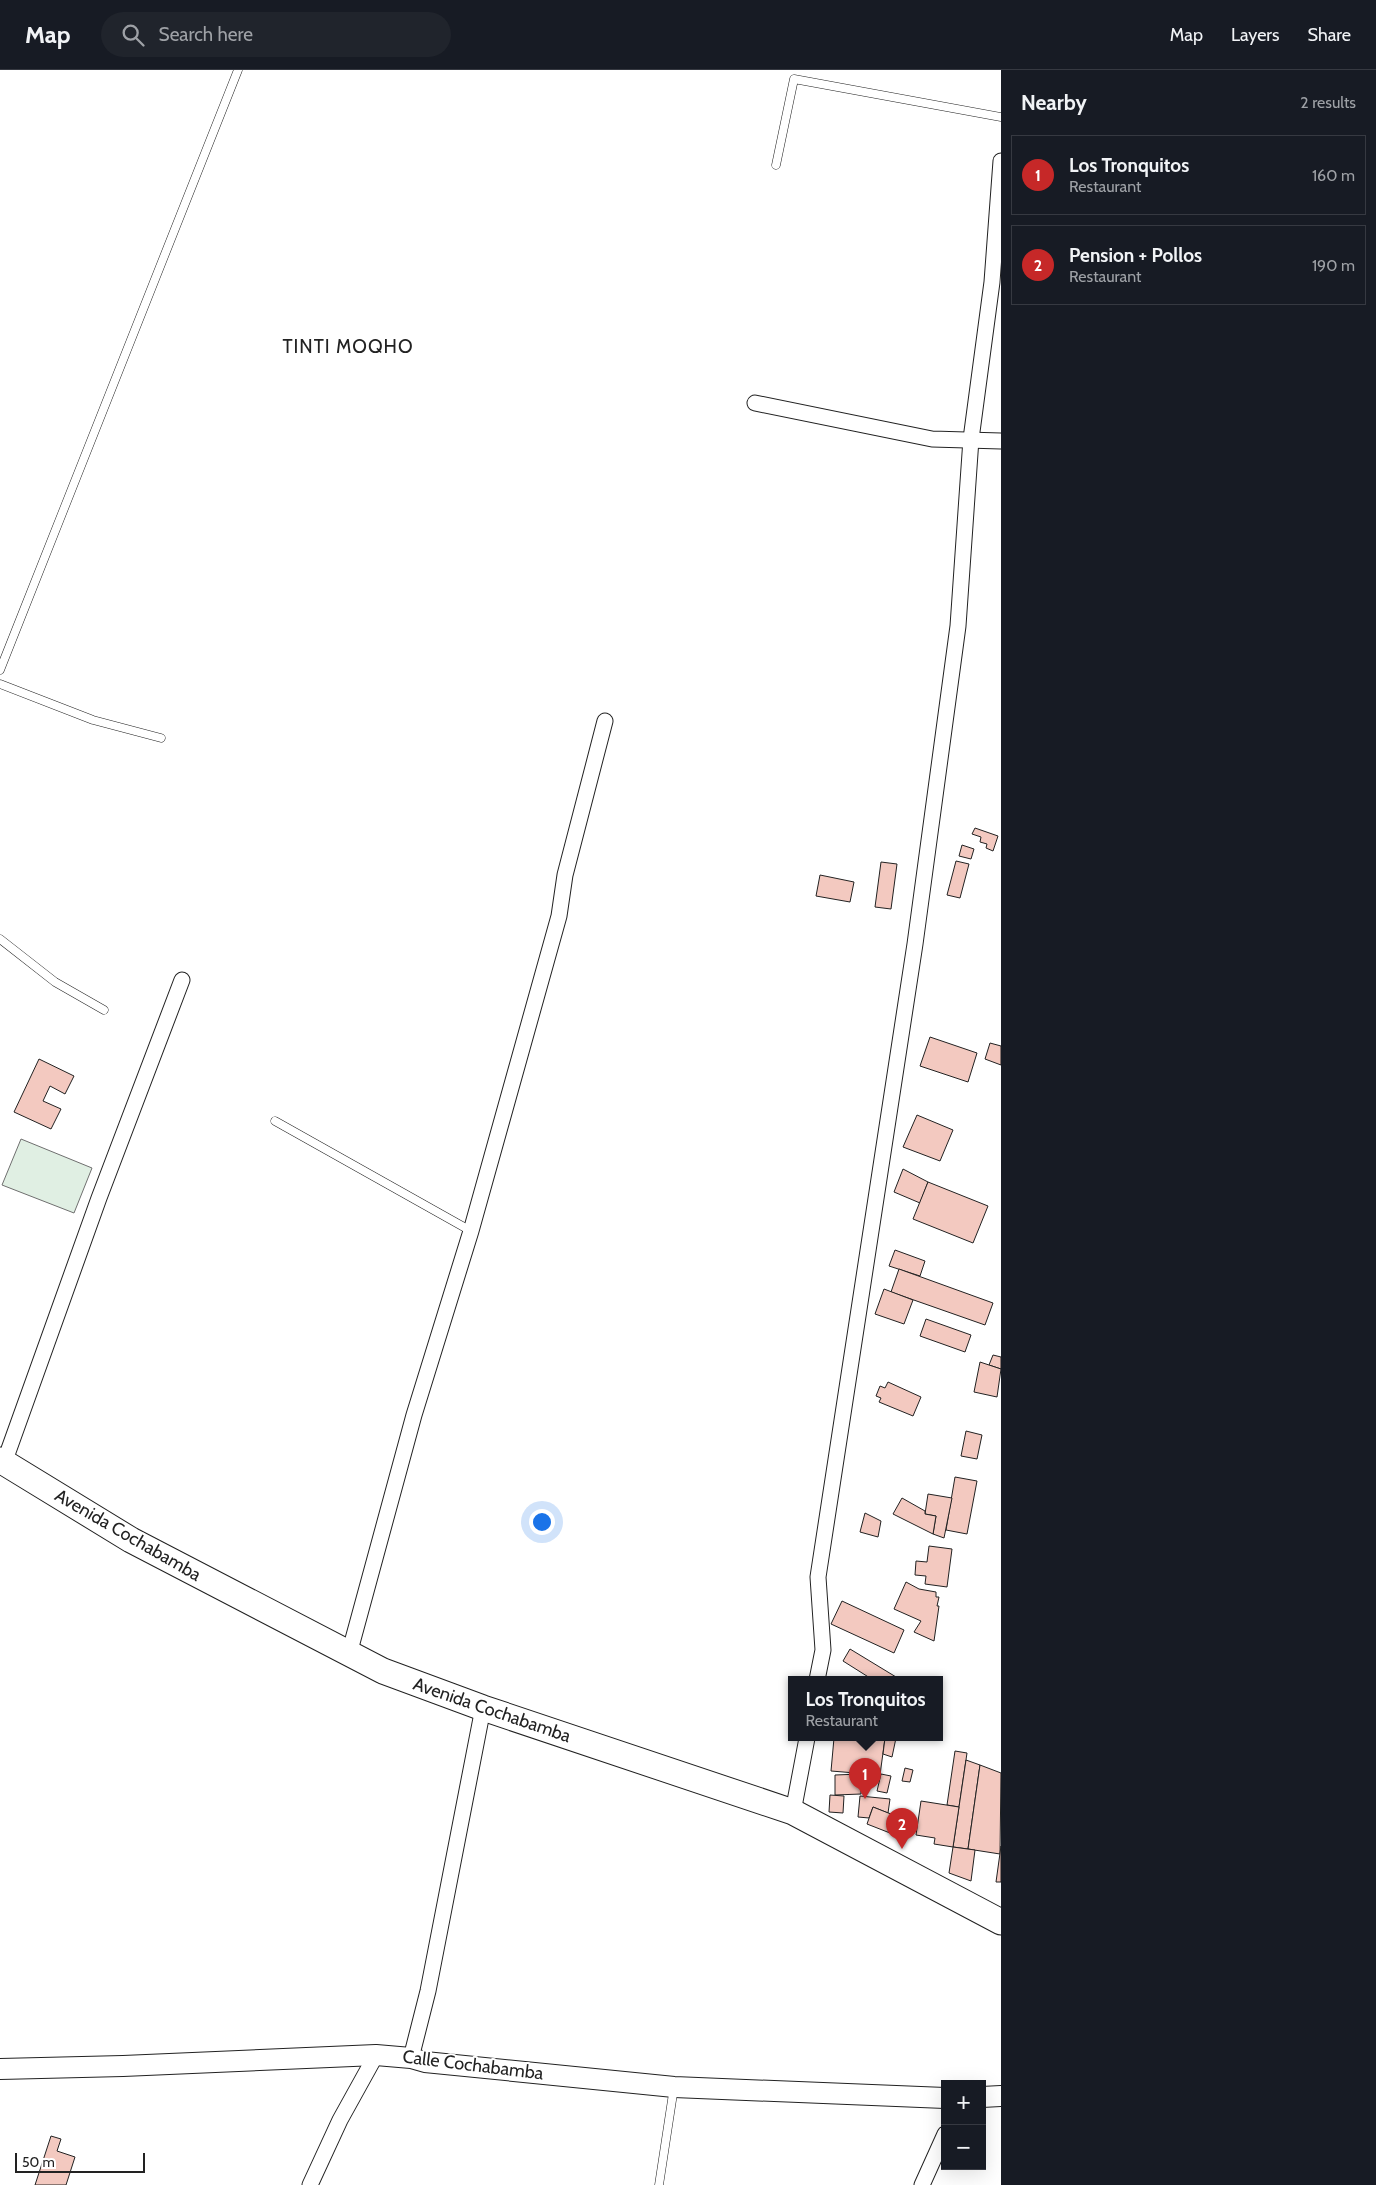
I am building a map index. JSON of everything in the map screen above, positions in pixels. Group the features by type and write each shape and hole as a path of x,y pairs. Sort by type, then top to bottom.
{"main road":[{"name":"Avenida Cochabamba","path":"2,1461 131,1540 383,1671 483,1708 793,1812 1001,1922"}],"street":[{"path":"818,1676 823,1650 818,1577 917,934 958,626 972,439 992,282 1001,161"},
{"path":"755,403 932,439 1001,441"},
{"path":"349,1654 414,1415 471,1230 558,916 565,875 605,721"},
{"path":"2,1461 182,980"},
{"path":"411,2058 428,1991 483,1708"},
{"path":"793,1812 805,1741"},
{"path":"310,2185 340,2120 376,2055"},
{"name":"Calle Cochabamba","path":"0,2069 123,2066 376,2055 411,2058 425,2062 674,2087 941,2098"},
{"path":"986,2097 1001,2096"},
{"path":"922,2185 941,2143"}],"lane":[{"path":"0,670 238,70"},
{"path":"776,165 794,79 1001,117"},
{"path":"0,684 93,720 161,738"},
{"path":"0,939 55,982 104,1010"},
{"path":"275,1121 471,1230"},
{"path":"659,2185 674,2087"}],"green space":[{"path":"21,1139 92,1168 74,1213 2,1185"}],"building":[{"path":"975,828 998,836 993,851 986,848 987,844 980,842 981,837 972,834"},
{"path":"962,845 974,849 971,859 959,856"},
{"path":"956,861 969,864 960,898 947,895"},
{"path":"881,862 897,864 891,909 875,907"},
{"path":"820,875 854,882 850,902 816,896"},
{"path":"930,1037 977,1053 968,1082 920,1066"},
{"path":"990,1043 1001,1046 1001,1065 985,1059"},
{"path":"39,1059 74,1076 65,1094 50,1086 43,1101 61,1109 51,1129 14,1112"},
{"path":"917,1115 953,1130 940,1161 903,1147"},
{"path":"903,1169 928,1182 920,1203 894,1192"},
{"path":"928,1182 988,1206 973,1243 913,1219"},
{"path":"895,1250 925,1261 920,1276 889,1266"},
{"path":"899,1269 993,1303 985,1325 891,1292"},
{"path":"884,1289 913,1300 904,1324 875,1314"},
{"path":"926,1319 971,1335 965,1352 920,1336"},
{"path":"993,1355 1001,1357 1001,1369 989,1365"},
{"path":"980,1362 1001,1369 997,1397 974,1392"},
{"path":"888,1382 921,1397 913,1416 879,1402 881,1398 876,1396 880,1386 885,1388"},
{"path":"966,1431 982,1435 977,1459 961,1456"},
{"path":"955,1477 977,1481 967,1534 946,1530"},
{"path":"928,1494 952,1498 944,1538 933,1534 936,1516 925,1514"},
{"path":"902,1498 925,1511 925,1514 936,1516 933,1534 893,1514"},
{"path":"865,1513 881,1521 878,1537 860,1532"},
{"path":"929,1546 952,1549 947,1587 925,1584 926,1576 915,1575 916,1561 927,1562"},
{"path":"906,1582 919,1589 936,1592 936,1597 939,1597 934,1641 914,1632 921,1621 894,1609"},
{"path":"842,1601 904,1630 894,1653 831,1624"},
{"path":"850,1649 894,1676 867,1676 843,1661"},
{"path":"834,1741 885,1741 880,1775 831,1771"},
{"path":"885,1741 895,1741 892,1757 883,1754"},
{"path":"955,1751 967,1753 959,1807 947,1805"},
{"path":"966,1760 980,1765 968,1849 953,1847"},
{"path":"980,1765 1001,1773 1000,1854 968,1849"},
{"path":"905,1768 913,1770 910,1782 902,1781"},
{"path":"861,1774 861,1794 835,1795 835,1775"},
{"path":"881,1774 891,1776 887,1793 877,1791"},
{"path":"830,1795 844,1796 843,1813 829,1812"},
{"path":"860,1796 890,1799 888,1813 873,1807 869,1818 858,1817"},
{"path":"921,1801 959,1807 953,1847 934,1844 935,1838 916,1835"},
{"path":"873,1807 896,1816 890,1833 867,1824"},
{"path":"1001,1846 1001,1882 996,1882"},
{"path":"953,1847 975,1850 971,1881 949,1873"},
{"path":"51,2136 61,2139 57,2151 75,2157 66,2185 35,2185"}],"place":[{"name":"Los Tronquitos","path":"865,1799"},
{"name":"Pension + Pollos","path":"902,1849"}],"district":[{"name":"TINTI MOQHO","path":"348,346"}]}
